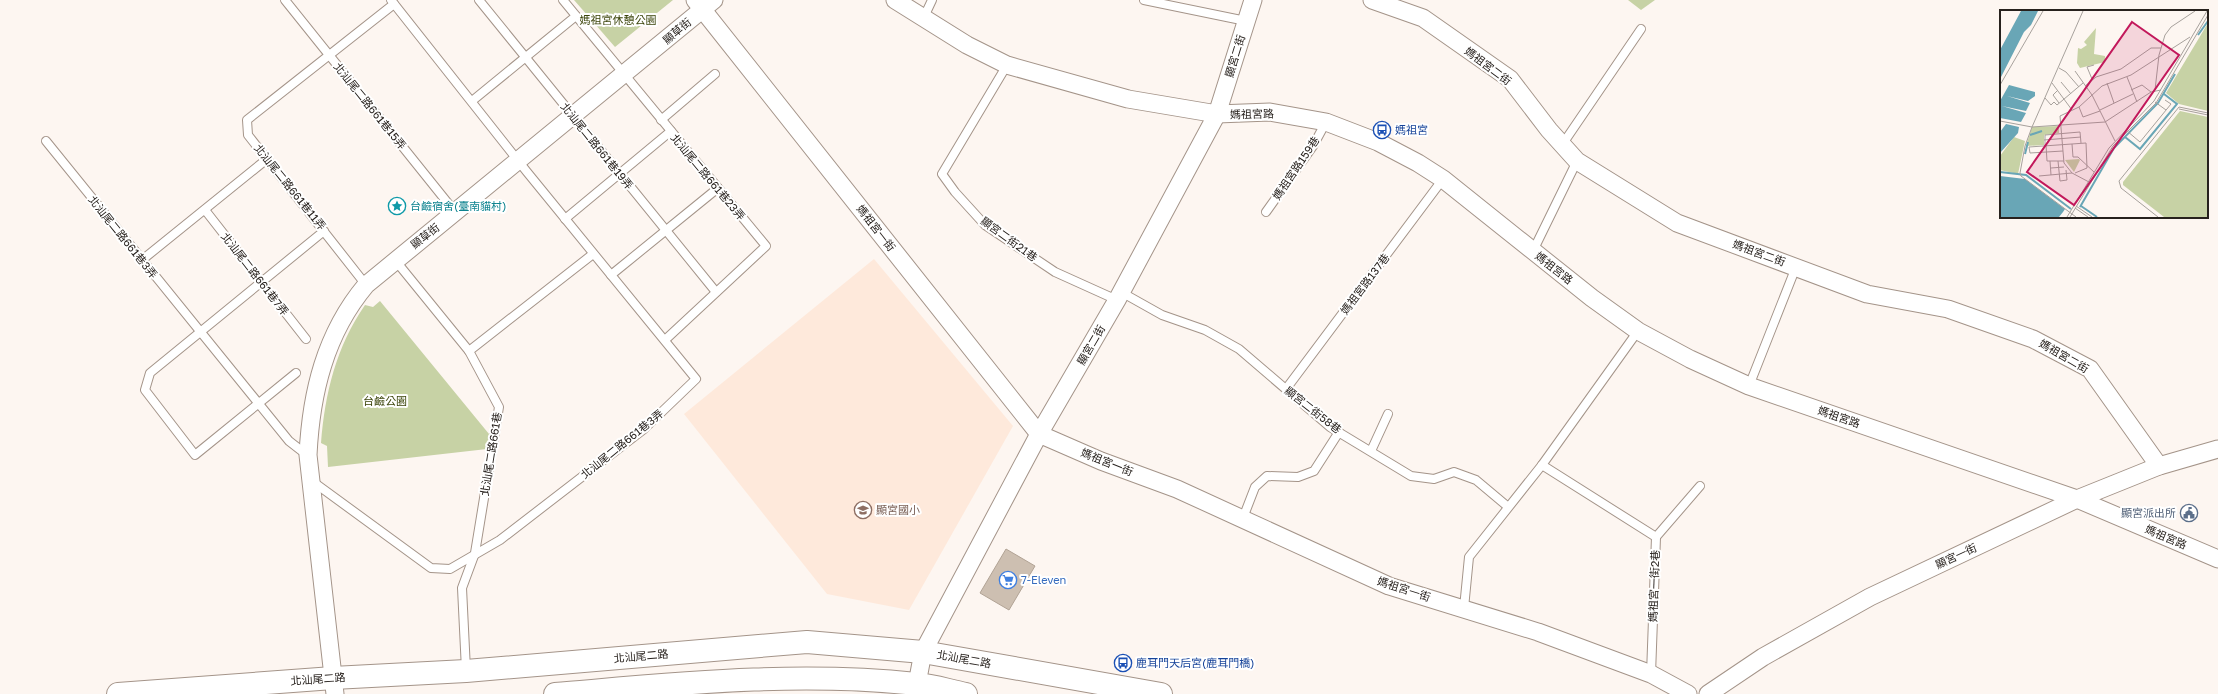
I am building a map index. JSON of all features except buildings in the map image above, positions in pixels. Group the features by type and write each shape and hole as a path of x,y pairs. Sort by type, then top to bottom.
{"street":[{"name":"媽祖宮路","path":"895,0 967,45 1007,65 1128,99 1217,114 1270,112 1326,122 1378,142 1418,163 1443,180 1592,298 1638,330 1690,359 1749,386 2077,499 2218,559"},
{"name":"顯宮二街","path":"917,684 923,652 1040,434 1119,296 1217,114 1253,0"},
{"name":"媽祖宮二街","path":"1376,1 1423,18 1510,80 1562,145 1577,161 1677,223 1867,294 1948,309 2033,339 2090,369 2159,466"},
{"name":"顯草街","path":"310,480 308,455 310,423 320,370 335,330 349,305 366,285 395,260 624,76 704,3"},
{"name":"媽祖宮一街","path":"704,3 1040,434 1101,461 1177,489 1389,586 1538,632 1651,674 1688,694"},
{"name":"顯宮一街","path":"1708,694 1763,657 1870,597 2077,499 2159,466 2218,449"},
{"path":"310,480 334,686"},
{"name":"北汕尾二路","path":"118,694 334,686 466,671 807,642 923,652 1102,688 1161,694"},
{"path":"555,694 733,679 855,680 917,684 966,694"}],"lane":[{"name":"北汕尾二路661巷15弄","path":"286,0 455,212"},
{"name":"北汕尾二路661巷19弄","path":"479,0 526,57 572,117 716,292"},
{"name":"北汕尾二路661巷23弄","path":"563,0 624,76 766,246 664,340"},
{"path":"924,17 932,0"},
{"path":"1144,0 1246,21"},
{"name":"北汕尾二路661巷11弄","path":"366,285 248,135 247,120 330,56 392,2"},
{"path":"392,2 518,160"},
{"path":"472,101 576,16"},
{"path":"1562,145 1642,29"},
{"name":"顯宮二街21巷","path":"1007,65 942,174 954,192 985,226 1055,272 1119,296"},
{"path":"661,120 715,74"},
{"name":"媽祖宮路159巷","path":"1266,212 1313,146 1326,122"},
{"path":"565,219 671,131"},
{"name":"北汕尾二路661巷3弄","path":"46,141 288,440 308,455"},
{"path":"142,260 267,159"},
{"name":"北汕尾二路661巷3弄","path":"310,480 431,568 450,568 500,540 644,429 696,379 518,160"},
{"path":"1533,252 1577,161"},
{"name":"媽祖宮路137巷","path":"1286,389 1443,180"},
{"path":"611,275 718,188"},
{"name":"北汕尾二路661巷7弄","path":"205,210 306,339"},
{"path":"296,373 194,455 145,390 150,373 324,230"},
{"path":"469,352 594,254"},
{"name":"北汕尾二路661巷","path":"395,260 469,352 499,407 475,553 462,588 466,671"},
{"path":"1749,386 1796,267"},
{"name":"顯宮二街58巷","path":"1119,296 1162,315 1205,330 1239,349 1339,432 1411,476 1434,478 1454,472 1476,480 1507,506"},
{"path":"1464,608 1469,557 1507,506 1542,465 1638,330"},
{"path":"1371,451 1388,414"},
{"path":"1243,518 1255,487 1267,476 1298,478 1314,471 1339,432"},
{"name":"媽祖宮一街2巷","path":"1542,465 1656,537 1651,674"},
{"path":"1656,537 1700,486"}],"shaded area":[{"name":"顯宮國小","path":"874,259 1013,426 909,610 827,594 684,414"}],"green space":[{"name":"媽祖宮休憩公園","path":"574,0 673,0 615,47"},
{"path":"1628,0 1655,0 1641,10"},
{"name":"台鹼公園","path":"380,301 489,434 487,449 328,467 327,446 321,443 325,406 339,354 346,337 365,305 373,307"}],"place":[{"name":"媽祖宮","path":"1382,130"},
{"name":"台鹼宿舍(臺南貓村)","path":"397,206"},
{"name":"顯宮國小","path":"863,510"},
{"name":"顯宮派出所","path":"2189,513"},
{"name":"7-Eleven","path":"1008,580"},
{"name":"鹿耳門天后宮(鹿耳門橋)","path":"1123,663"}]}
